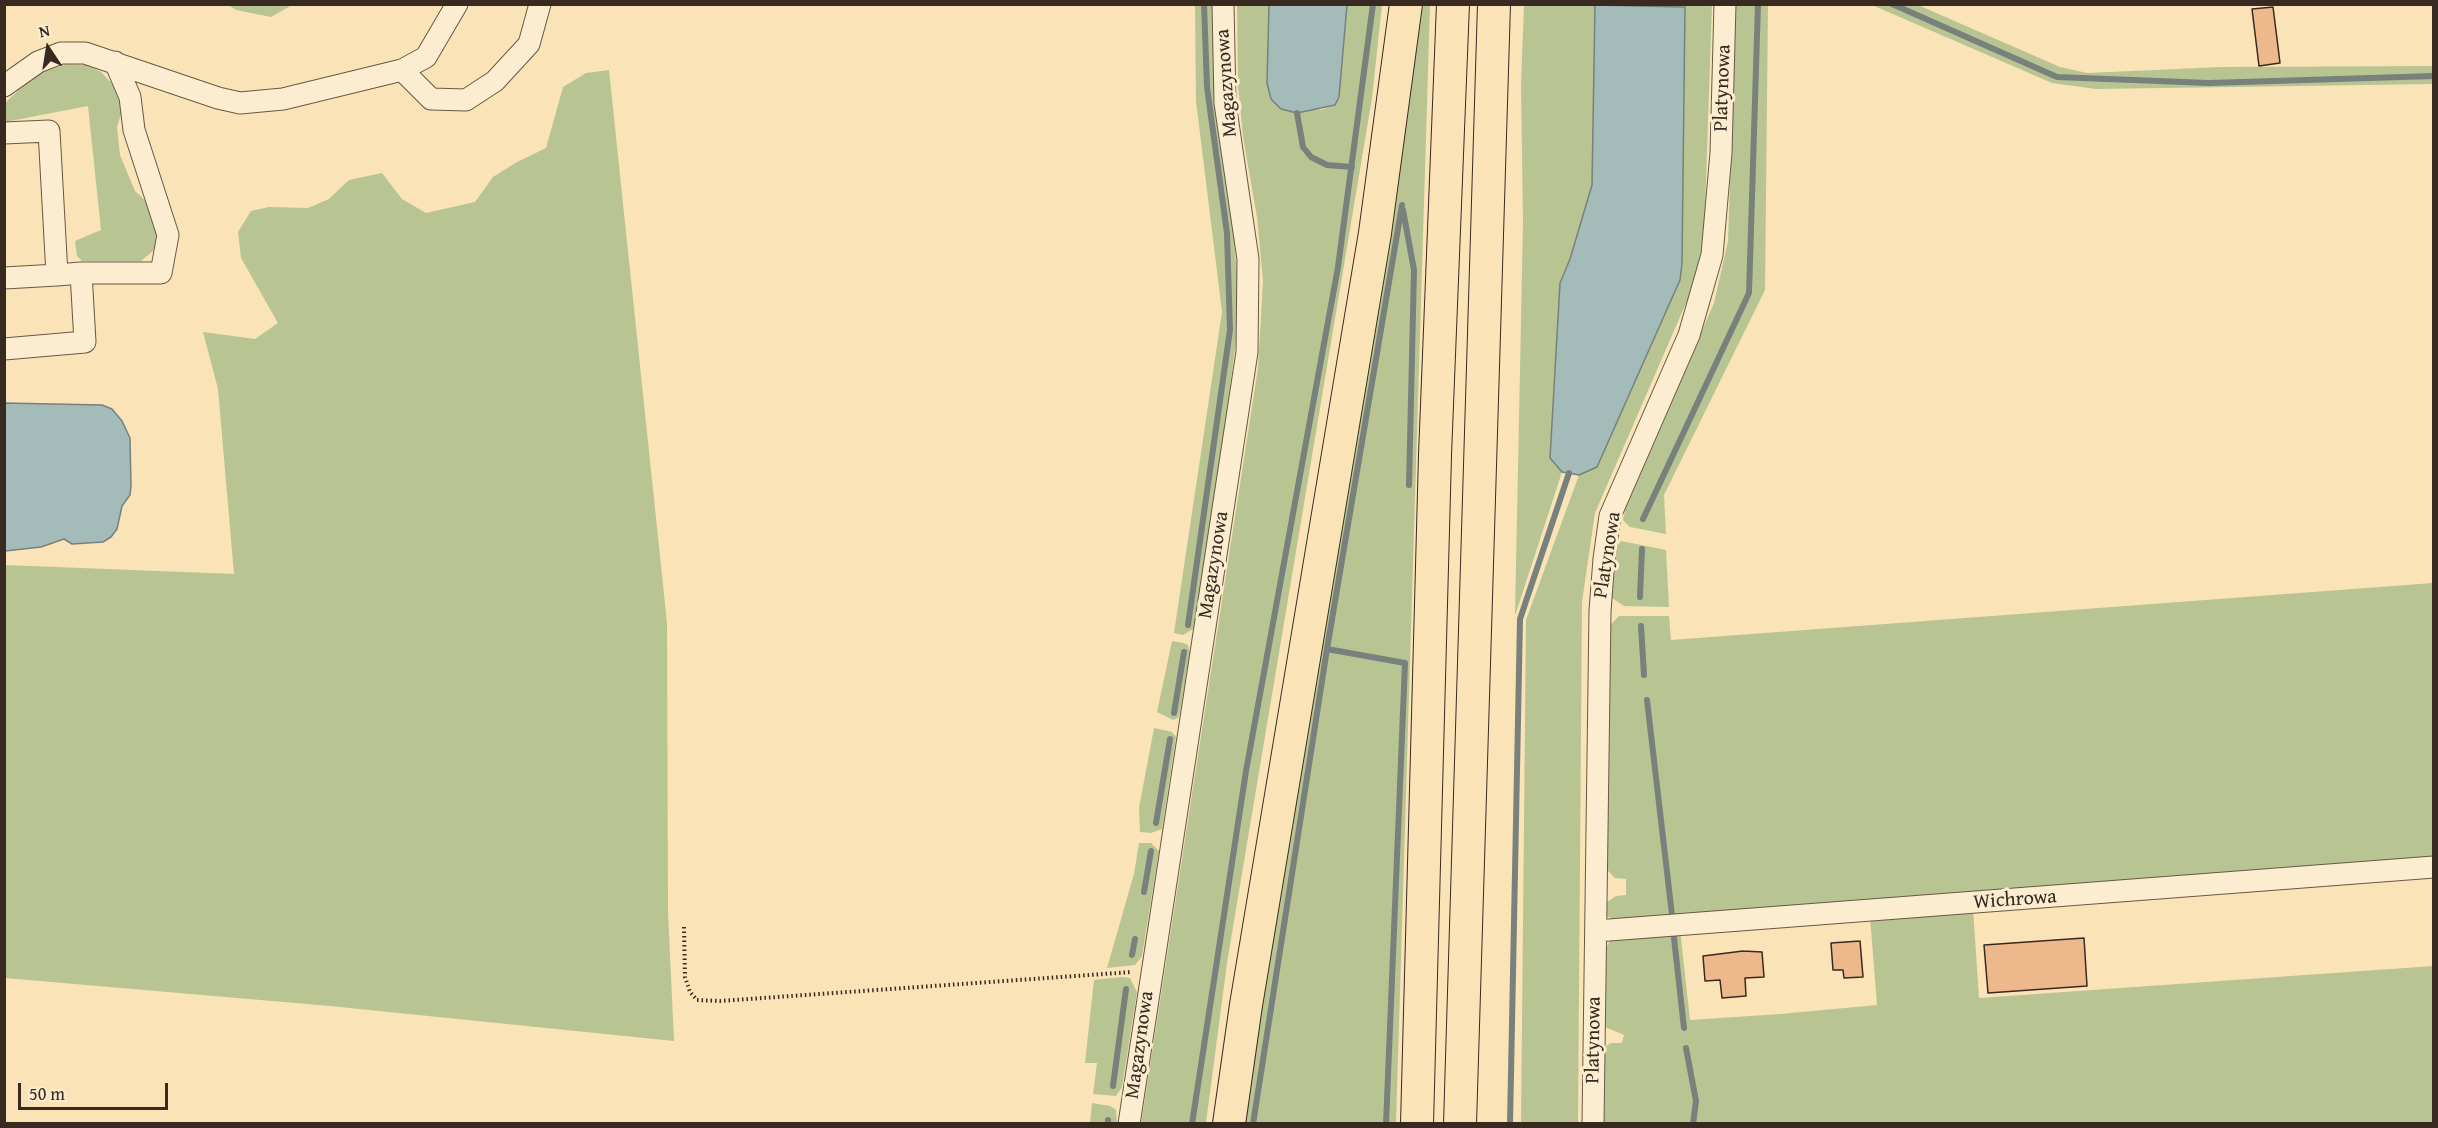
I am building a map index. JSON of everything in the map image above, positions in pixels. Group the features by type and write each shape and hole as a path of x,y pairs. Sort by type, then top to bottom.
{"highway":[{"path":"1229,1124 1246,1005 1375,233 1406,4"},
{"path":"1418,1124 1435,455 1453,4"},
{"path":"1460,1124 1494,4"}],"street":[{"path":"4,86 38,62 61,53 85,53 240,103 283,99 402,70 426,57 457,4"},
{"path":"402,70 431,99 466,100 495,81 529,44 540,4"},
{"name":"Magazynowa","path":"1129,1124 1247,352 1248,260 1225,103 1223,4"},
{"name":"Platynowa","path":"1593,1124 1600,611 1604,559 1610,516 1689,335 1712,255 1722,153 1725,4"},
{"path":"4,278 81,273 161,273 168,235 134,130 130,97 115,62"},
{"path":"4,133 49,131 57,276"},
{"path":"4,349 85,342 81,273"},
{"name":"Wichrowa","path":"1596,931 2433,867"}],"path":[{"path":"684,927 685,977 690,992 697,1000 720,1001 1113,972 1151,973"}],"green space":[{"path":"228,5 292,5 271,17 236,10"},
{"path":"1195,5 1213,5 1239,296 1236,341 1217,486 1193,629 1183,635 1174,633 1222,312 1196,101"},
{"path":"1237,5 1269,5 1267,83 1321,110 1334,105 1339,97 1347,5 1382,5 1372,98 1227,963 1206,1123 1141,1124 1258,368 1263,281 1257,217 1243,137 1238,86"},
{"path":"1423,5 1430,5 1396,1123 1241,1124 1390,223"},
{"path":"1524,5 1595,5 1595,21 1592,185 1570,259 1560,283 1550,458 1562,472 1515,616 1523,221 1521,84"},
{"path":"1683,5 1712,5 1704,239 1693,287 1595,513 1582,602 1578,1123 1521,1124 1526,620 1579,475 1597,467 1685,7"},
{"path":"1736,5 1768,5 1765,290 1664,495 1666,534 1630,527 1623,520 1626,505 1714,303 1728,241"},
{"path":"1872,5 1918,5 2060,67 2087,73 2221,67 2433,66 2433,84 2096,89 2052,83"},
{"path":"67,64 88,65 101,72 117,89 123,108 117,127 120,155 135,191 148,203 158,240 154,250 141,261 82,261 77,256 75,241 101,230 88,106 5,122 4,104 10,98 37,74"},
{"path":"609,70 667,623 668,912 674,1041 330,1006 5,978 5,565 234,574 218,389 203,332 255,339 278,323 241,258 238,232 251,211 269,207 308,208 329,199 349,180 382,173 402,199 426,213 475,202 493,177 546,148 563,87 586,73"},
{"path":"1621,541 1666,550 1669,607 1624,606 1612,598 1617,547"},
{"path":"2433,583 2433,863 1616,921 1607,916 1607,902 1616,896 1626,895 1626,879 1615,878 1607,870 1610,625 1619,616 1669,616 1671,640"},
{"path":"1172,641 1188,645 1190,654 1180,712 1178,718 1173,720 1157,712"},
{"path":"1154,728 1172,732 1176,737 1162,829 1151,833 1140,832 1139,808"},
{"path":"1139,843 1151,843 1159,851 1142,956 1135,965 1107,968 1134,874"},
{"path":"1973,909 1979,998 2433,966 2433,1123 1604,1124 1605,1047 1611,1043 1622,1043 1624,1035 1605,1027 1606,947 1611,940 1680,929 1690,1020 1780,1014 1877,1005 1870,916"},
{"path":"1130,978 1137,992 1122,1087 1116,1096 1093,1094 1097,1063 1085,1063 1094,980"},
{"path":"1092,1103 1110,1106 1116,1110 1117,1123 1090,1123"}],"water":[{"path":"1269,5 1347,5 1339,97 1335,105 1297,113 1281,109 1271,99 1267,83"},
{"path":"1595,5 1685,7 1682,264 1680,280 1597,467 1579,475 1562,472 1550,458 1560,283 1570,259 1592,185"},
{"path":"4,403 102,405 112,409 122,421 130,438 131,486 130,495 122,506 117,529 111,537 103,542 72,544 64,539 41,547 5,551"}],"building":[{"path":"2273,7 2280,63 2259,66 2252,9"},
{"path":"2084,938 2087,986 1988,993 1984,945"},
{"path":"1860,941 1863,977 1844,978 1843,970 1833,970 1831,943"},
{"path":"1743,951 1762,952 1764,977 1745,978 1746,996 1722,998 1720,980 1705,981 1703,956"}],"waterway":[{"path":"1188,625 1230,330 1227,233 1207,87 1204,4"},
{"path":"1192,1124 1246,771 1338,267 1373,4"},
{"path":"1643,519 1749,293 1758,4"},
{"path":"1892,4 2057,77 2209,83 2434,76"},
{"path":"1297,113 1303,147 1311,157 1327,165 1352,167"},
{"path":"1253,1124 1327,649 1402,205"},
{"path":"1403,210 1414,270 1409,485"},
{"path":"1510,1124 1520,619 1569,473"},
{"path":"1640,597 1642,549"},
{"path":"1641,626 1644,675"},
{"path":"1327,649 1405,663 1386,1124"},
{"path":"1174,713 1184,652"},
{"path":"1647,700 1672,915"},
{"path":"1156,823 1170,739"},
{"path":"1144,892 1151,851"},
{"path":"1674,938 1684,1028"},
{"path":"1132,955 1135,939"},
{"path":"1113,1086 1126,989"},
{"path":"1686,1048 1696,1101 1693,1124"}]}
